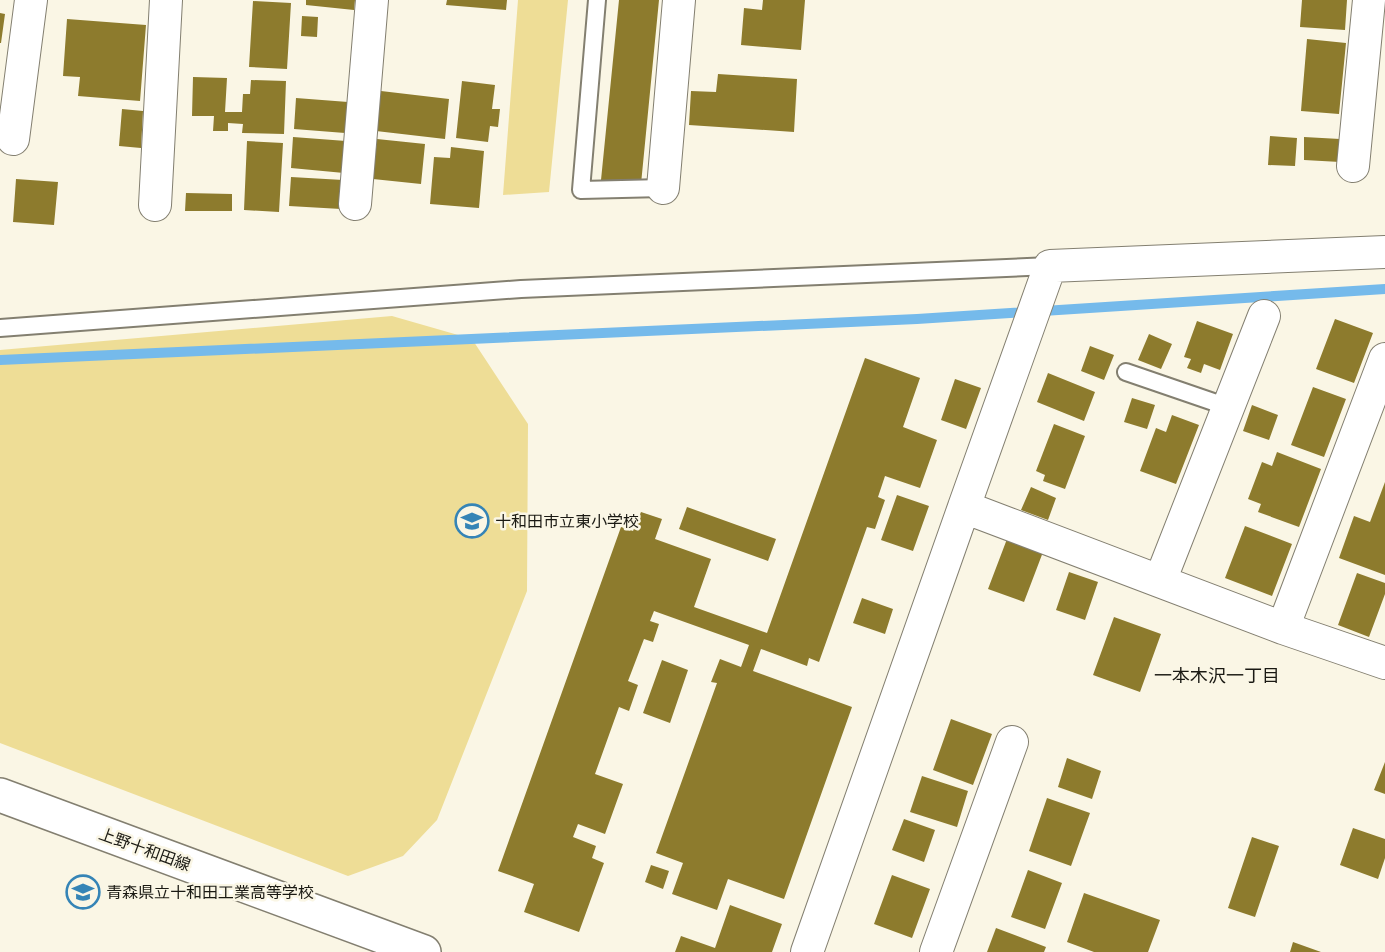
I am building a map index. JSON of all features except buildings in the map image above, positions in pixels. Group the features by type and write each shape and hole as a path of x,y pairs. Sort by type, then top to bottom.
{"main road":[{"name":"上野十和田線","path":"0,795 424,952"}],"street":[{"path":"13,139 31,0"},
{"path":"156,205 166,0"},
{"path":"355,204 372,0"},
{"path":"663,188 679,0"},
{"path":"1353,166 1369,0"},
{"path":"807,952 1050,266 1385,252"},
{"path":"1160,581 1264,316"},
{"path":"1283,628 1385,359"},
{"path":"964,507 1283,628 1385,663"},
{"path":"936,952 1012,742"}],"lane":[{"path":"597,0 581,190 663,188"},
{"path":"0,328 521,289 1050,266"},
{"path":"1126,372 1228,407"}],"shaded area":[{"path":"518,0 568,0 549,192 503,195"},
{"path":"392,316 472,339 528,424 527,591 437,820 403,856 348,876 0,743 0,350"}],"waterway":[{"path":"0,360 917,319 1385,289"}],"place":[{"name":"十和田市立東小学校","path":"472,521"},
{"name":"青森県立十和田工業高等学校","path":"83,892"}],"district":[{"name":"一本木沢一丁目","path":"1217,676"}]}
